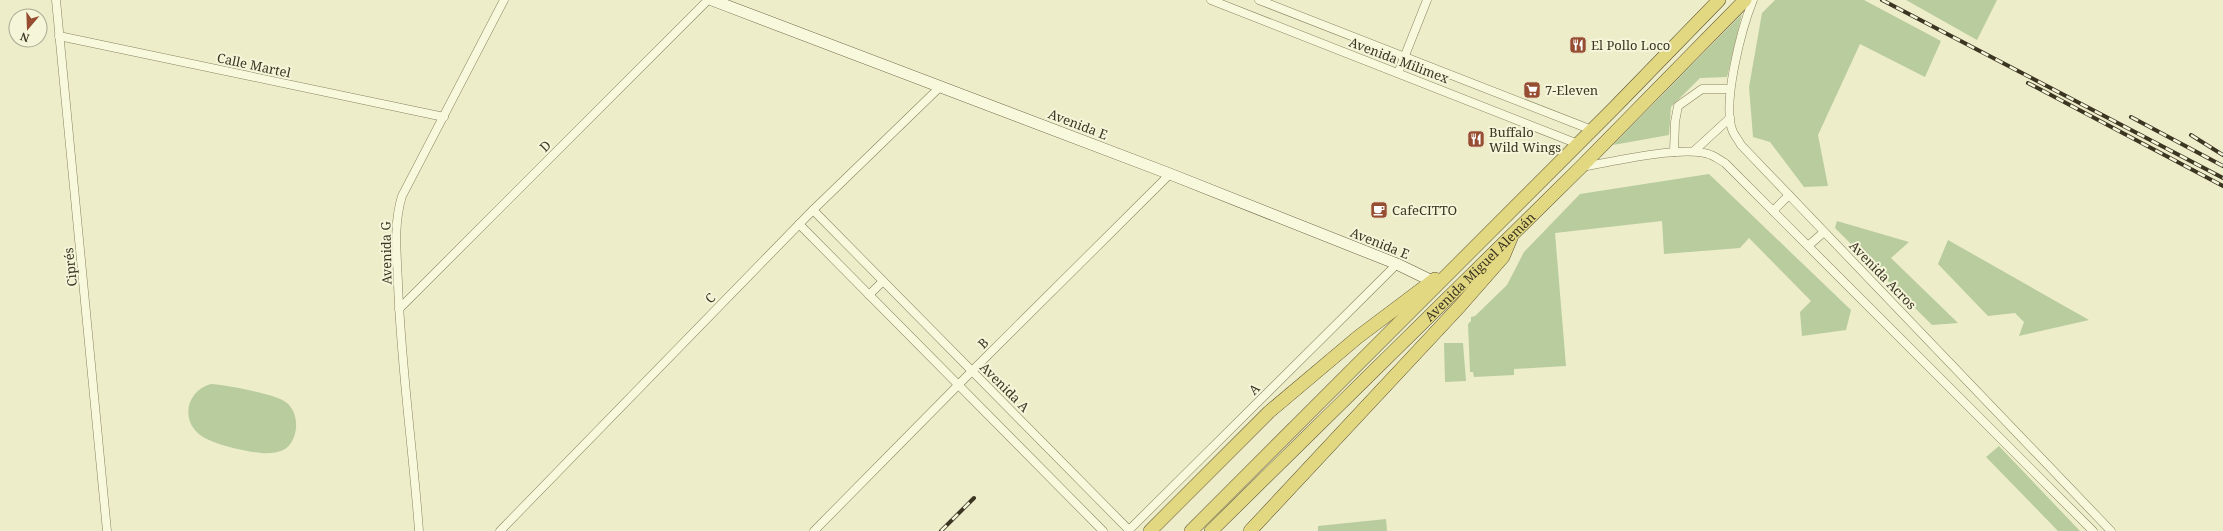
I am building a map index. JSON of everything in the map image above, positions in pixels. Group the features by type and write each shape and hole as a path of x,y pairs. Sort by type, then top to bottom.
{"highway":[{"name":"Avenida Miguel Alemán","path":"1191,531 1451,272 1719,0"},
{"name":"Avenida Miguel Alemán","path":"1211,531 1581,167 1745,0"},
{"path":"1250,531 1460,306 1503,257 1513,234"},
{"path":"1150,531 1275,407 1320,367 1432,281 1451,272"}],"main road":[{"name":"Avenida E","path":"712,0 1170,174 1397,264 1432,281"}],"street":[{"name":"Ciprés","path":"56,0 107,531"},
{"name":"Avenida G","path":"419,531 399,309 396,232 398,207 402,196 504,0"},
{"name":"D","path":"399,309 708,0"},
{"name":"Avenida Milimex","path":"1211,0 1578,144"},
{"name":"Avenida Milimex","path":"1259,0 1592,130"},
{"path":"1398,73 1427,0"},
{"name":"Avenida Acros","path":"1753,0 1748,13 1730,89 1730,118 1733,132 1741,145 2111,531"},
{"name":"Calle Martel","path":"59,36 444,117"},
{"name":"C","path":"500,531 799,224 941,86"},
{"path":"1674,152 1675,122 1678,106 1702,89 1730,89"},
{"path":"1694,151 1730,118"},
{"path":"1581,167 1674,152 1694,151 1711,154 1725,163 2093,531"},
{"name":"B","path":"814,531 1170,174"},
{"path":"1773,211 1790,195"},
{"name":"Avenida A","path":"813,210 1129,530"},
{"path":"799,224 1102,531"},
{"path":"1808,246 1824,232"},
{"name":"A","path":"1129,530 1397,264"},
{"path":"869,295 883,281"}],"green space":[{"path":"1775,0 1864,0 1941,41 1925,77 1860,44 1818,135 1828,186 1804,187 1770,142 1753,137 1749,87 1762,13"},
{"path":"1906,0 1997,0 1977,40"},
{"path":"1742,14 1727,77 1700,78 1671,107 1669,135 1613,145"},
{"path":"1709,174 1851,310 1846,330 1802,336 1800,312 1811,301 1749,238 1740,248 1664,254 1662,221 1555,233 1566,366 1514,369 1514,375 1474,377 1473,372 1470,372 1468,324 1471,321 1471,317 1475,316 1507,285 1524,252 1580,194"},
{"path":"1837,221 1909,242 1891,258 1958,323 1932,325 1835,228"},
{"path":"1948,240 2089,320 2019,336 2024,322 2015,313 1988,316 1938,264"},
{"path":"1444,343 1463,343 1466,381 1445,382"},
{"path":"211,384 262,393 273,396 287,403 294,413 296,420 295,433 290,445 285,449 274,453 265,453 232,448 203,437 191,424 189,408 191,400 196,393 202,388"},
{"path":"1999,446 2080,531 2058,531 1986,457"},
{"path":"1386,519 1387,531 1318,531 1318,526"}],"railway":[{"path":"1882,0 2223,178"},
{"path":"2028,83 2223,186"},
{"path":"2131,117 2223,166"},
{"path":"2191,135 2223,155"},
{"path":"941,531 974,498"}],"place":[{"name":"El Pollo Loco","path":"1578,45"},
{"name":"7-Eleven","path":"1532,90"},
{"name":"Buffalo Wild Wings","path":"1476,139"},
{"name":"CafeCITTO","path":"1379,210"}]}
